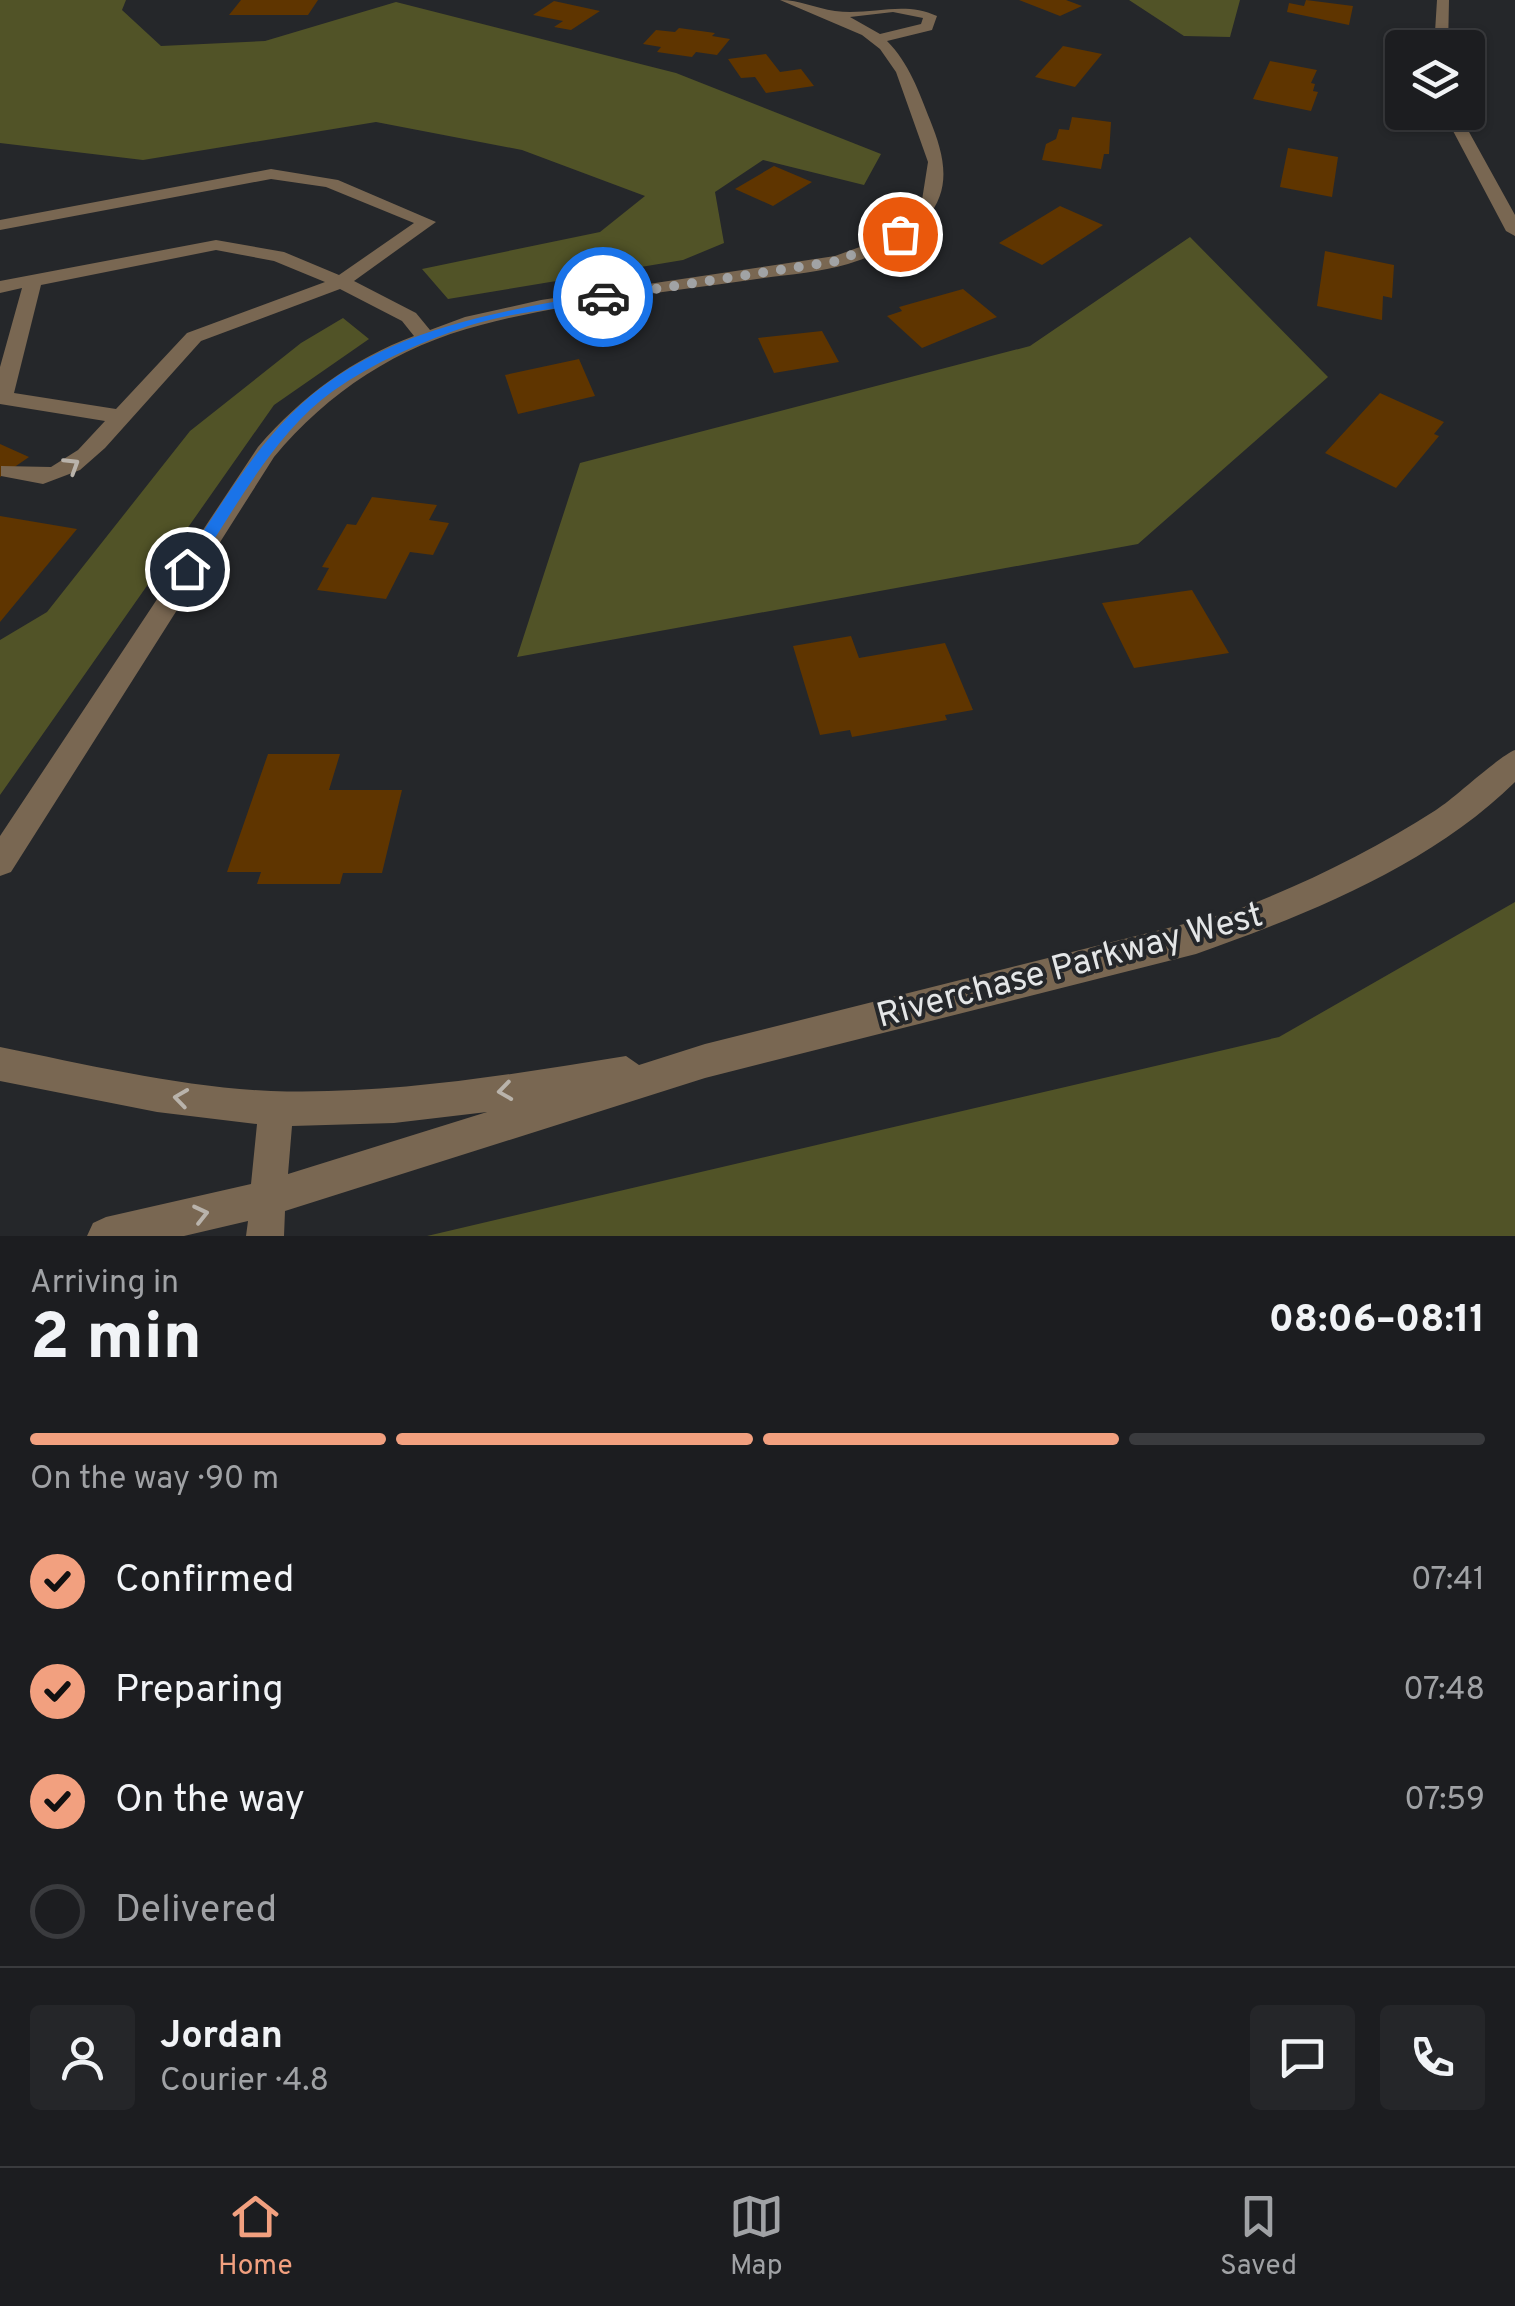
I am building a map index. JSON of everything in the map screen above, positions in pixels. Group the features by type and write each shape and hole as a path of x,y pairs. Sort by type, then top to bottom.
{"street":[{"path":"0,862 266,452 293,420 328,389 394,350 472,321 541,306 838,261 900,234 930,204 937,179 936,159 909,86 878,39 832,15 786,0"},
{"path":"1442,30 1443,0"},
{"path":"832,15 888,6 916,9 930,16 927,27 878,39"},
{"path":"1460,130 1515,231"},
{"path":"0,225 271,174 296,174 335,183 427,222 341,282 194,336 84,458 50,478 26,479 8,472"},
{"path":"0,286 216,245 278,256 341,282 409,318 426,336"},
{"path":"34,280 9,336 1,398 121,417"},
{"name":"Riverchase Parkway West","path":"106,1236 268,1198 705,1062 1196,940 1275,912 1352,878 1440,823 1515,762"},
{"name":"Riverchase Parkway West","path":"0,1064 140,1092 276,1107 414,1105 705,1062"},
{"path":"266,1236 276,1107"}],"green space":[{"path":"0,0 126,0 122,10 161,46 265,41 396,2 676,73 881,154 864,185 763,160 715,192 724,243 683,260 448,299 422,269 600,232 645,196 522,150 376,122 143,160 0,143"},
{"path":"1129,0 1240,0 1230,37 1184,36"},
{"path":"1190,237 1328,377 1138,544 517,657 580,463 1030,346"},
{"path":"343,318 369,339 274,405 0,795 0,640 47,612 190,431 301,343"},
{"path":"1515,902 1515,1236 427,1236 1279,1037"}],"building":[{"path":"241,0 318,0 308,15 229,15"},
{"path":"1019,0 1066,0 1082,6 1060,16"},
{"path":"1306,0 1353,6 1349,25 1287,12 1289,3 1304,6"},
{"path":"554,1 600,11 571,30 554,27 563,21 533,15"},
{"path":"679,28 730,39 717,55 696,52 692,57 657,52 661,47 643,44 656,30 675,32"},
{"path":"1063,46 1102,54 1075,87 1035,77"},
{"path":"766,54 780,72 801,69 814,86 766,93 755,77 741,78 728,59"},
{"path":"1270,61 1317,70 1311,83 1315,84 1313,91 1318,92 1311,111 1253,99"},
{"path":"1072,117 1111,122 1109,154 1104,154 1101,169 1042,160 1046,144 1056,139 1059,129 1069,130"},
{"path":"1288,148 1338,157 1332,197 1280,187"},
{"path":"774,166 812,182 773,206 735,189"},
{"path":"1060,206 1103,225 1042,265 999,243"},
{"path":"1325,251 1394,265 1392,298 1383,296 1382,320 1317,306"},
{"path":"963,289 997,317 922,348 887,316 902,311 899,307"},
{"path":"822,331 839,362 774,373 758,338"},
{"path":"579,359 595,396 518,414 505,375"},
{"path":"1380,393 1444,422 1434,434 1439,436 1396,488 1325,453"},
{"path":"0,444 29,457 0,477"},
{"path":"372,497 437,505 429,520 449,523 433,555 410,552 386,599 317,590 329,568 322,567 347,524 356,525"},
{"path":"0,516 77,529 0,622"},
{"path":"1192,590 1229,653 1134,668 1102,603"},
{"path":"851,636 859,658 945,643 973,710 945,715 947,720 852,737 850,730 820,735 793,646"},
{"path":"268,754 340,754 329,790 402,790 382,873 343,873 340,884 257,884 261,872 227,872"}],"way so far":[{"path":"603,297 838,261 900,234"}],"route":[{"path":"187,569 266,452 293,420 328,389 394,350 435,333 541,306 603,297"}]}
